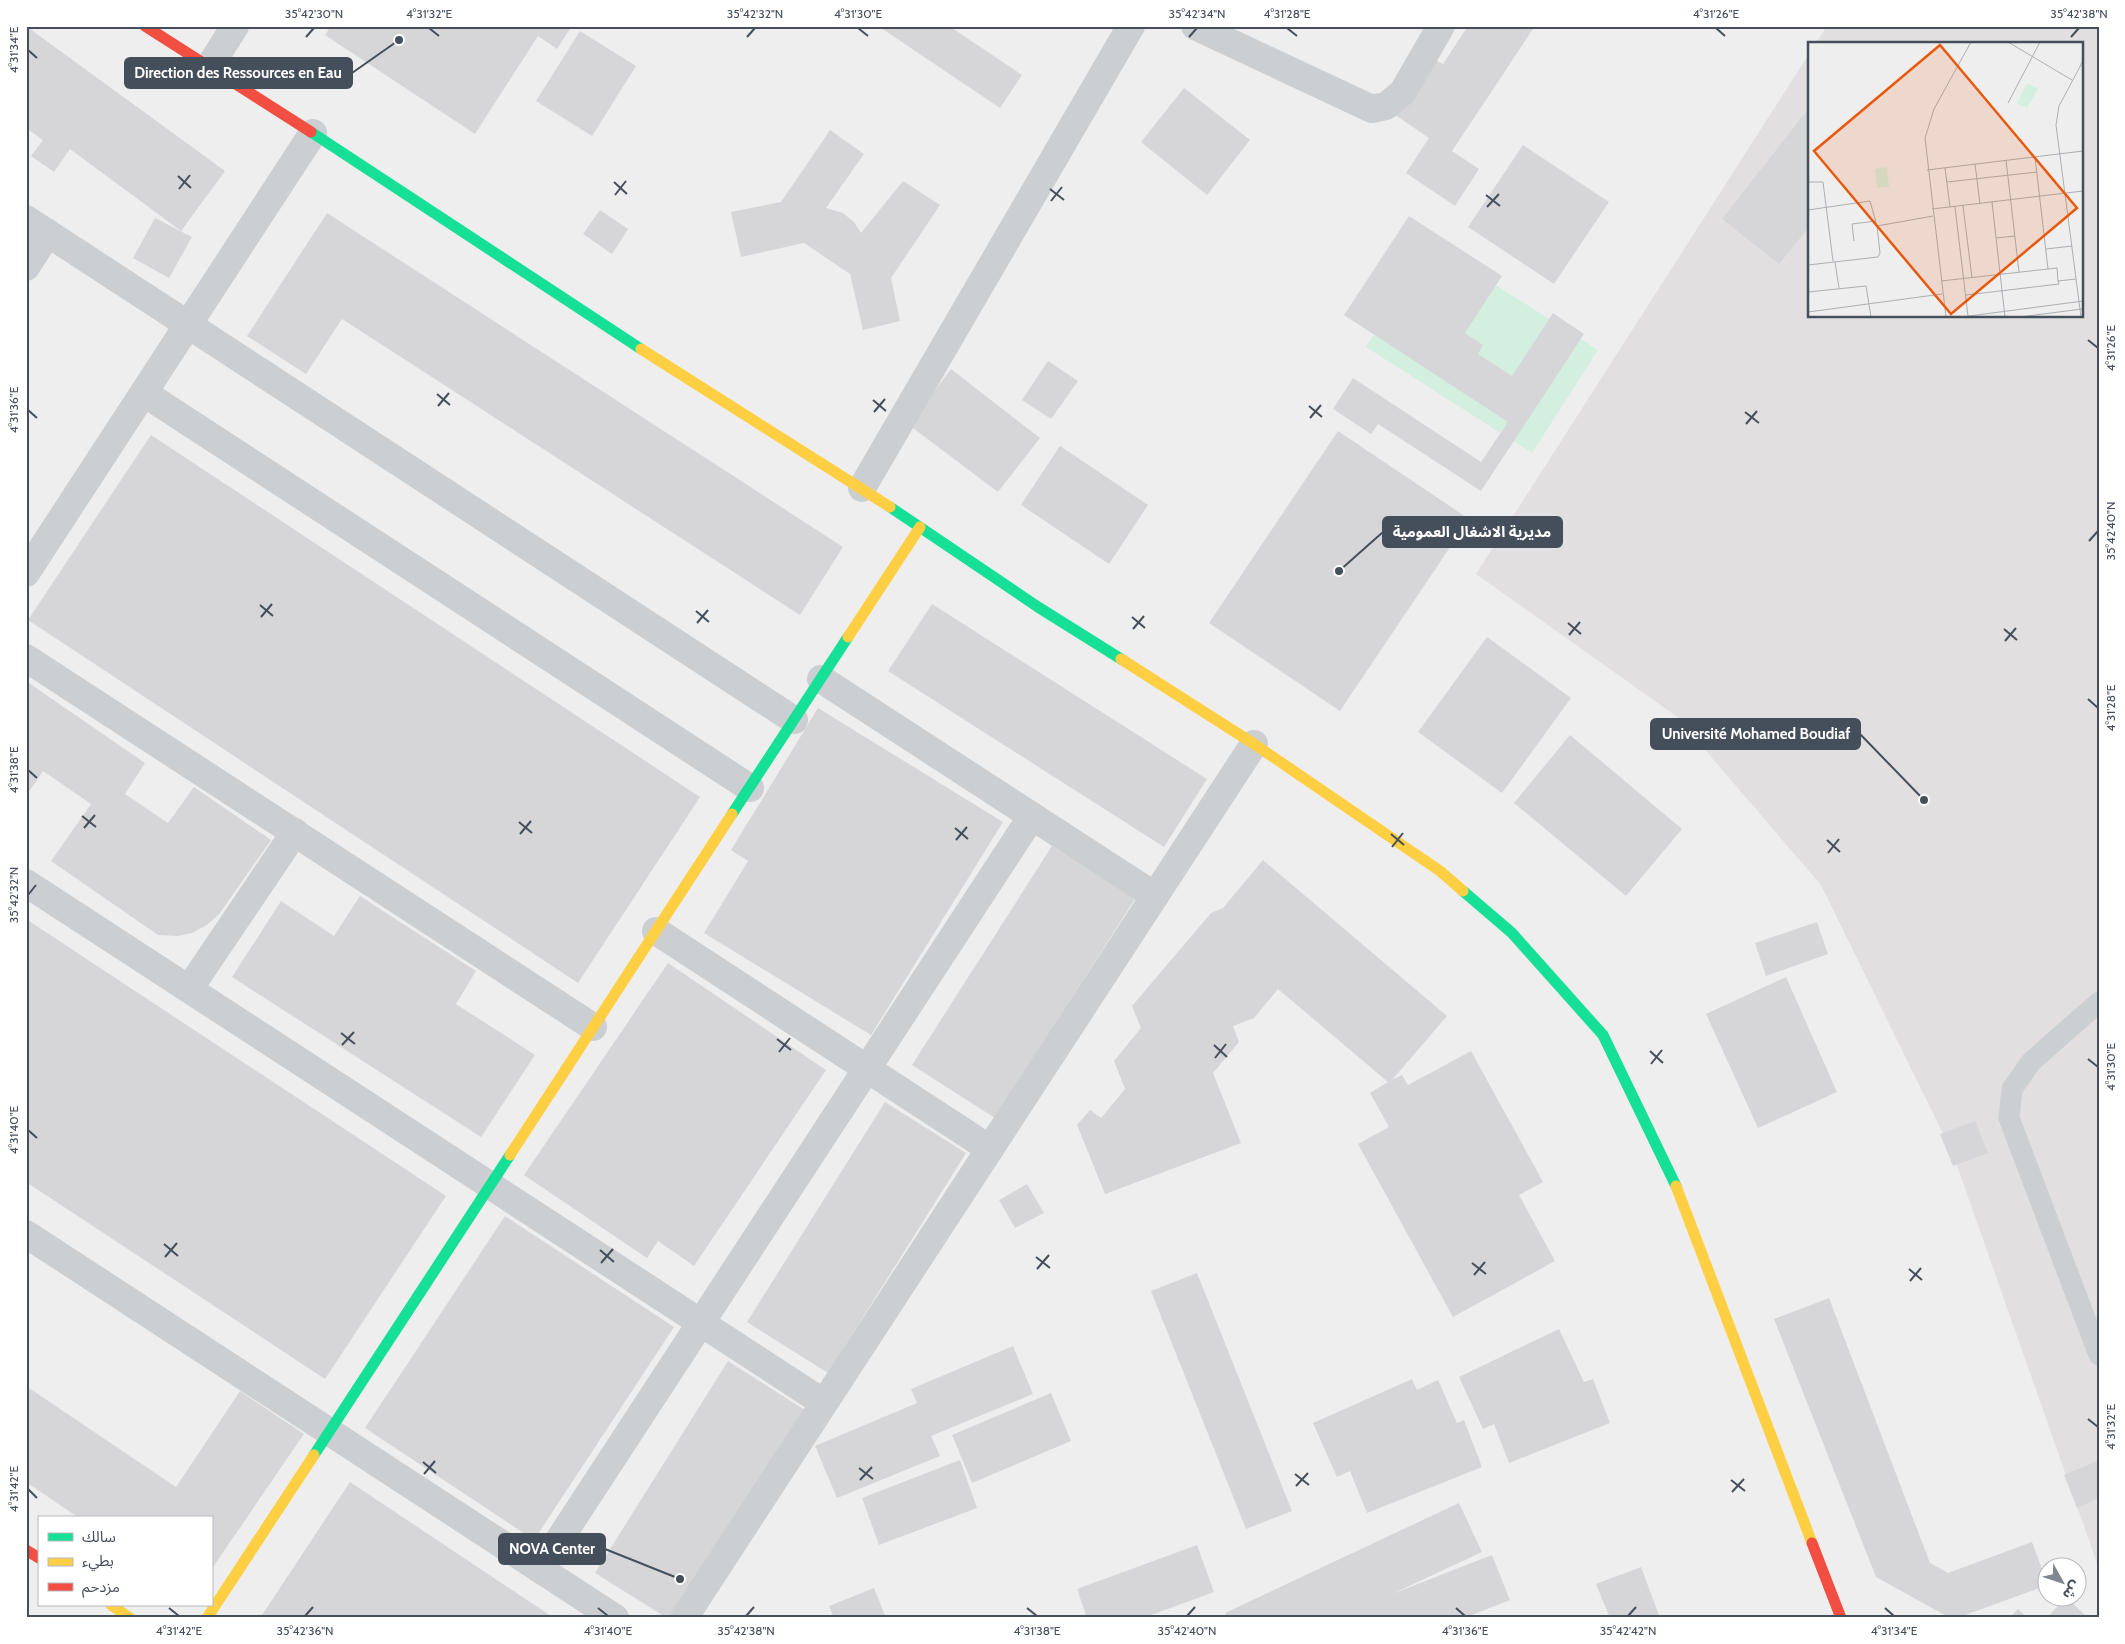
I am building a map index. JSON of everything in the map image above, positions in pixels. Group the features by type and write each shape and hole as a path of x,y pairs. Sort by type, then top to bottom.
{"main road":[{"path":"145,26 313,133 698,386 862,488 1038,608 1254,744 1440,871 1512,933 1603,1035 1676,1186 1841,1618"},
{"path":"207,1618 920,527"},
{"path":"26,1550 38,1557"},
{"path":"112,1606 130,1618"}],"street":[{"path":"210,66 234,26"},
{"path":"862,488 1131,26"},
{"path":"1195,26 1372,109 1386,106 1403,92 1441,26"},
{"path":"26,573 313,133"},
{"path":"26,267 37,226 794,720"},
{"path":"144,393 750,788"},
{"path":"26,658 593,1027"},
{"path":"821,679 1155,896"},
{"path":"684,1618 1254,744"},
{"path":"540,1569 1032,816"},
{"path":"189,989 294,832"},
{"path":"26,883 824,1403"},
{"path":"656,931 990,1149"},
{"path":"26,1234 615,1618"}],"lane":[{"path":"2099,1002 2031,1062 2012,1089 2010,1118 2099,1355"}],"shaded area":[{"path":"1827,26 2099,26 2099,1569 1953,1154 1821,885 1676,716 1476,574 1808,56 1808,318 2082,318 2082,42 1816,42"}],"green space":[{"path":"1431,244 1598,350 1532,453 1366,347"}],"building":[{"path":"26,26 225,171 181,231 70,149 54,172 31,156 43,140 26,128"},
{"path":"331,26 572,26 557,49 538,36 475,134 325,35"},
{"path":"878,26 949,26 1022,75 1000,108"},
{"path":"1468,26 1535,26 1452,151 1479,169 1455,206 1406,173 1429,138 1394,114 1431,58 1443,64"},
{"path":"580,31 636,66 592,136 536,101"},
{"path":"1184,88 1250,140 1207,195 1141,142"},
{"path":"1808,109 1808,228 1779,264 1722,219"},
{"path":"830,130 864,154 826,208 843,213 854,222 861,233 903,181 940,205 891,278 900,321 863,330 850,274 804,243 741,257 731,212 781,202"},
{"path":"1523,145 1609,202 1554,284 1468,227"},
{"path":"600,210 628,229 612,254 583,234"},
{"path":"327,213 843,547 800,615 342,319 306,374 247,336"},
{"path":"1409,216 1502,276 1465,333 1483,345 1478,354 1512,376 1553,313 1584,334 1481,491 1378,424 1371,434 1333,409 1353,378 1481,462 1508,422 1344,315"},
{"path":"155,218 192,237 169,278 133,258"},
{"path":"1048,361 1078,381 1051,419 1022,400"},
{"path":"951,369 1040,438 998,492 909,425"},
{"path":"1338,431 1469,519 1340,711 1209,623"},
{"path":"151,435 700,797 578,983 28,620"},
{"path":"1060,446 1148,505 1109,564 1021,505"},
{"path":"932,604 1207,779 1164,847 888,671"},
{"path":"1487,637 1571,698 1502,793 1418,732"},
{"path":"26,681 145,763 125,794 168,823 194,787 271,840 220,913 207,925 192,933 177,936 158,935 51,861 91,804 43,771 26,796"},
{"path":"818,708 1003,822 871,1035 704,933 748,861 731,850"},
{"path":"1570,735 1682,829 1626,896 1514,803"},
{"path":"1052,846 1135,899 995,1118 912,1065"},
{"path":"1263,860 1447,1016 1392,1080 1402,1075 1408,1085 1471,1051 1543,1182 1519,1195 1555,1261 1453,1317 1358,1144 1389,1127 1370,1093 1388,1082 1278,989 1254,1018 1233,1026 1239,1042 1213,1073 1241,1143 1105,1194 1077,1125 1090,1110 1101,1118 1125,1089 1114,1061 1141,1028 1132,1006 1211,913 1223,908"},
{"path":"360,896 476,971 456,1004 535,1055 481,1137 232,977 281,901 334,936"},
{"path":"26,919 446,1196 325,1379 26,1182"},
{"path":"1817,922 1828,954 1766,976 1755,943"},
{"path":"668,963 826,1070 694,1266 658,1241 647,1258 524,1175"},
{"path":"1786,977 1837,1092 1758,1128 1706,1014"},
{"path":"885,1102 966,1153 828,1373 747,1322"},
{"path":"1975,1121 1988,1153 1953,1166 1940,1134"},
{"path":"1027,1184 1044,1213 1015,1228 999,1200"},
{"path":"505,1216 674,1327 534,1540 365,1428"},
{"path":"1197,1273 1292,1511 1246,1529 1151,1291"},
{"path":"1829,1298 1930,1563 1948,1573 2032,1542 2038,1558 2038,1589 1957,1618 1950,1618 1876,1577 1774,1319"},
{"path":"1559,1329 1584,1382 1593,1379 1610,1423 1509,1463 1494,1424 1483,1429 1459,1377"},
{"path":"1013,1346 1033,1394 931,1436 940,1456 837,1498 815,1446 917,1403 911,1389"},
{"path":"728,1361 805,1410 674,1618 667,1618 595,1573"},
{"path":"1412,1379 1417,1390 1438,1380 1457,1423 1464,1420 1482,1467 1367,1513 1350,1471 1337,1477 1313,1423"},
{"path":"26,1386 176,1487 240,1391 304,1434 212,1569 212,1516 76,1516 26,1482"},
{"path":"1051,1393 1071,1441 972,1483 952,1435"},
{"path":"960,1460 977,1508 879,1545 862,1498"},
{"path":"2099,1460 2099,1498 2077,1508 2064,1475"},
{"path":"350,1482 554,1618 260,1618"},
{"path":"1459,1503 1482,1552 1392,1594 1492,1555 1510,1600 1464,1618 1227,1618 1225,1613"},
{"path":"1197,1545 1214,1592 1143,1618 1087,1618 1077,1589"},
{"path":"1641,1567 1660,1618 1610,1618 1596,1584"},
{"path":"874,1588 886,1618 834,1618 829,1606"},
{"path":"2058,1606 2075,1606 2088,1618 2047,1618"},
{"path":"2018,1609 2027,1618 2009,1618"}],"traffic: fast":[{"path":"311,132 641,349"},
{"path":"890,507 1038,607 1121,659"},
{"path":"732,814 848,637"},
{"path":"1463,891 1512,933 1603,1035 1676,1186"},
{"path":"314,1455 510,1155"}],"traffic: slow":[{"path":"641,349 890,507"},
{"path":"848,637 920,527"},
{"path":"1121,659 1254,744 1440,871 1463,891"},
{"path":"510,1155 732,814"},
{"path":"1676,1186 1812,1543"},
{"path":"207,1618 314,1455"},
{"path":"112,1606 130,1618"}],"traffic: jam":[{"path":"145,26 311,132"},
{"path":"1812,1543 1841,1618"},
{"path":"26,1550 38,1557"}],"place":[{"name":"Direction des Ressources en Eau","path":"399,40"},
{"name":"مديرية الاشغال العمومية","path":"1339,571"},
{"name":"Université Mohamed Boudiaf","path":"1924,800"},
{"name":"NOVA Center","path":"680,1579"}]}
